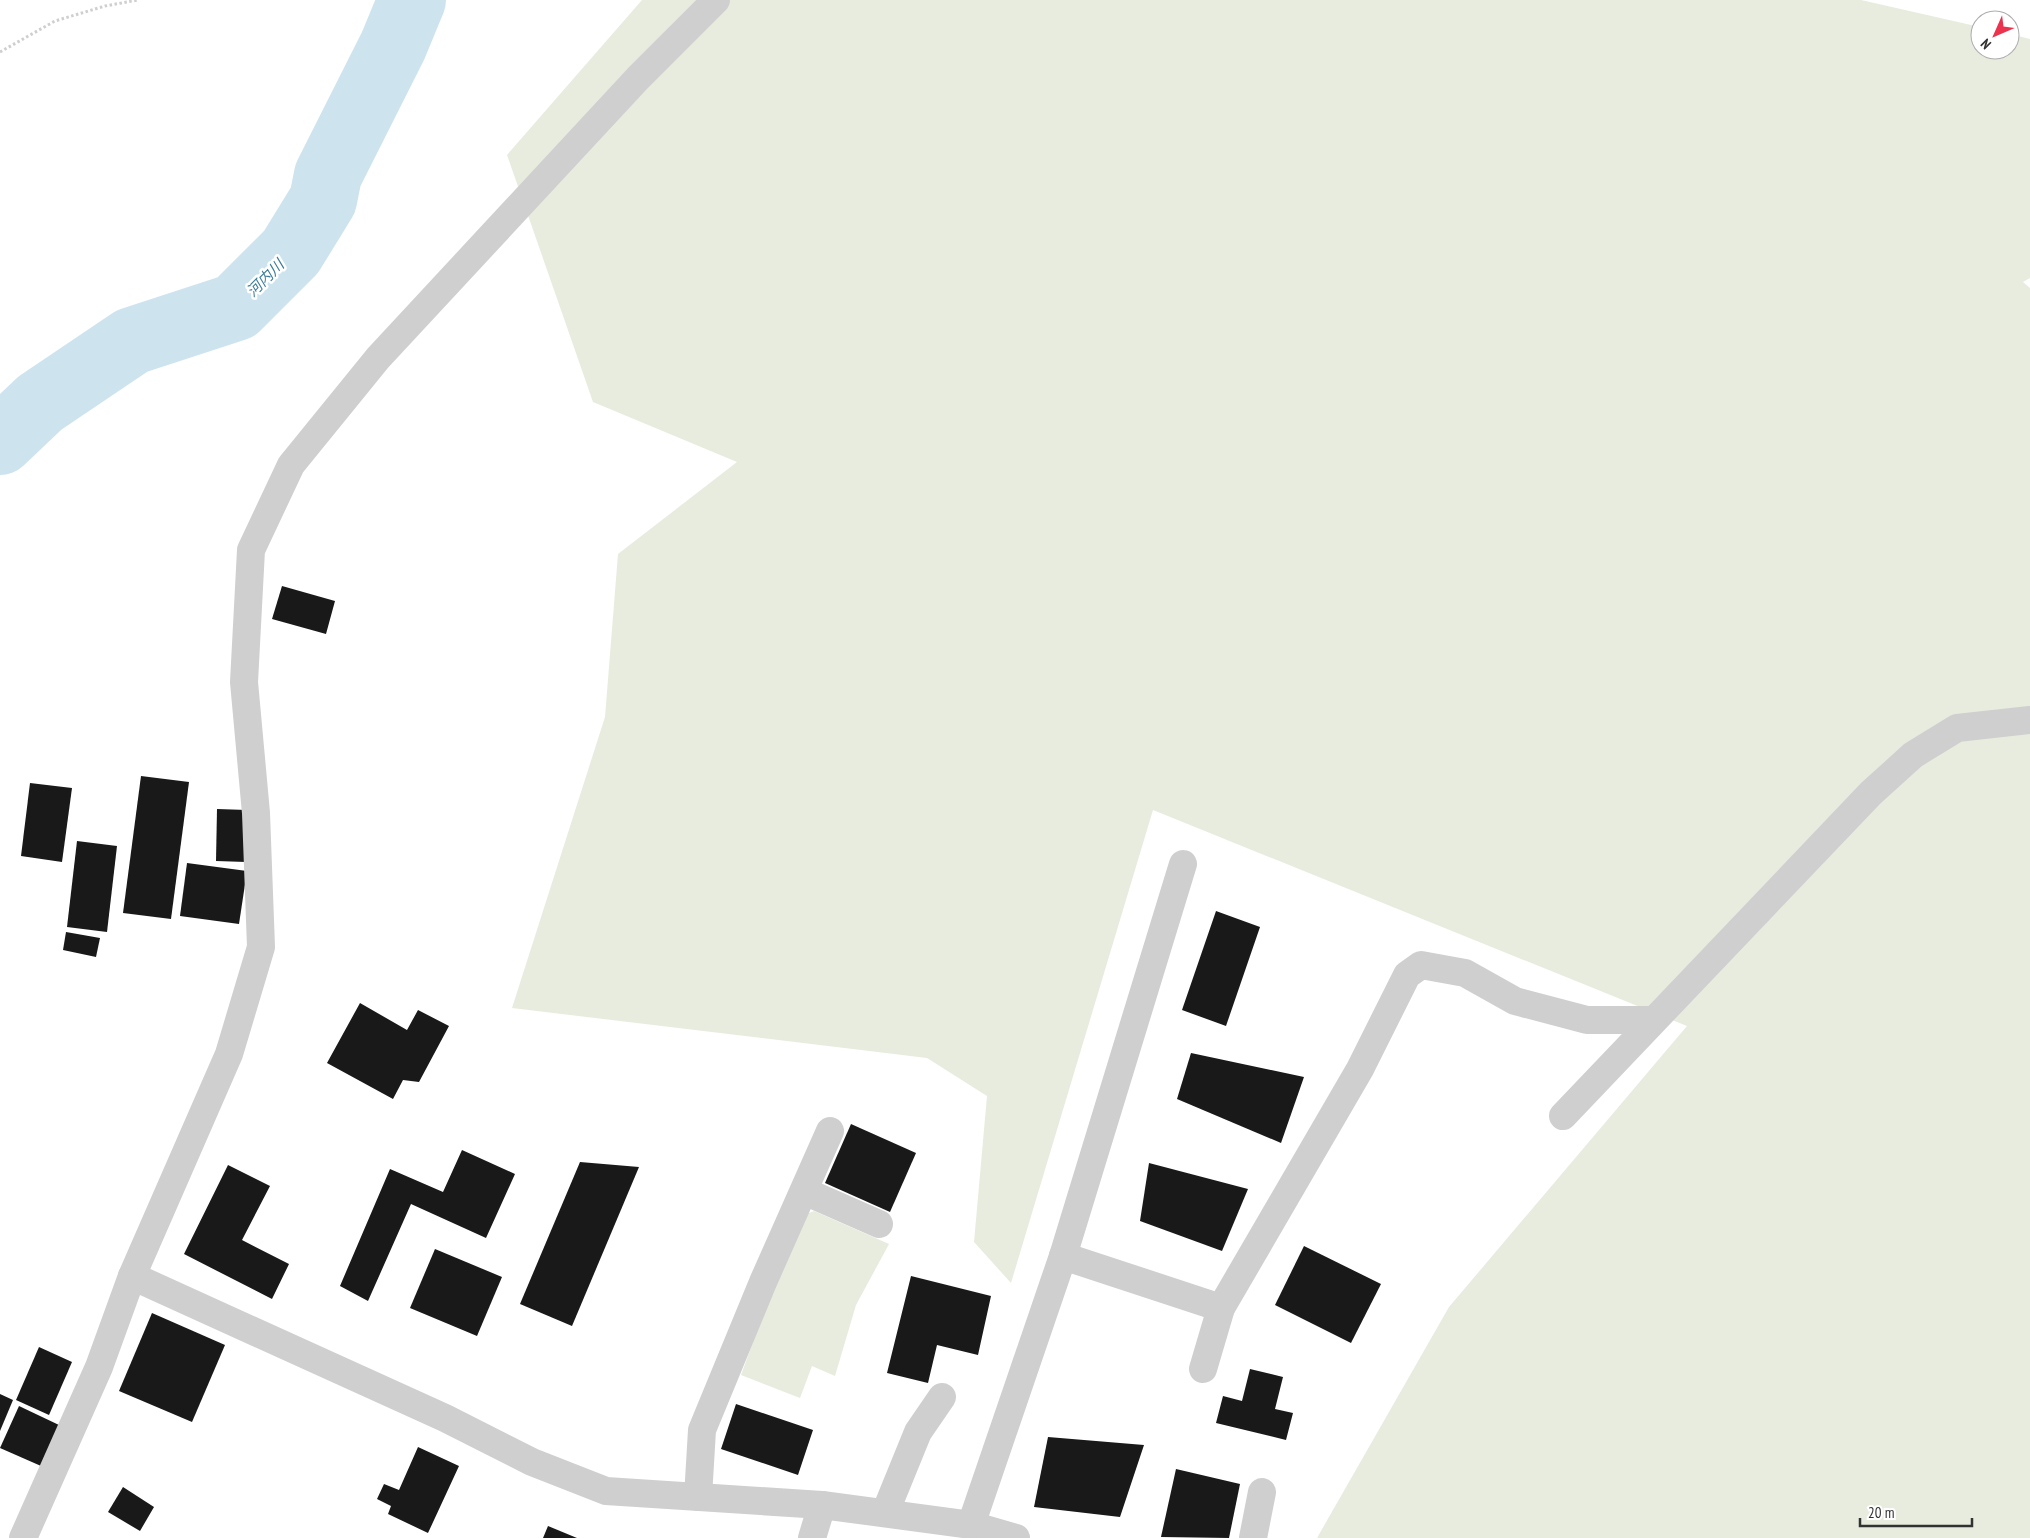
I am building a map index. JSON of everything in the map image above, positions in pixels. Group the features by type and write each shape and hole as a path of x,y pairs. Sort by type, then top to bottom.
{"street":[{"path":"23,1538 99,1367 132,1276 229,1054 261,947 256,813 244,682 251,550 291,465 378,358 638,78 716,0"},
{"path":"1563,1116 1871,793 1913,755 1956,728 2030,720"},
{"path":"972,1525 1063,1256 1183,864"},
{"path":"1203,1369 1221,1308 1360,1069 1407,975 1421,965 1465,973 1515,1001 1587,1020 1653,1020"},
{"path":"698,1497 702,1430 763,1282 830,1131"},
{"path":"804,1191 879,1224"},
{"path":"1063,1256 1221,1308"},
{"path":"132,1276 445,1418 532,1462 606,1491 822,1505 972,1525 1016,1538"},
{"path":"884,1513 918,1432 942,1396"},
{"path":"1253,1538 1262,1492"},
{"path":"812,1538 822,1505"}],"path":[{"path":"0,52 55,21 105,6 138,0"}],"shaded area":[{"path":"642,0 1861,0 1970,25 1970,60 2020,60 2020,36 2030,39 2030,278 2023,282 2030,288 2030,1538 1317,1538 1449,1307 1687,1026 1153,810 1011,1283 974,1242 987,1096 927,1058 512,1008 605,717 618,554 737,462 593,402 507,155"},
{"path":"814,1211 889,1244 856,1305 835,1376 812,1366 800,1398 741,1375 799,1217"}],"building":[{"path":"282,586 335,601 326,634 272,619"},
{"path":"141,776 189,782 171,919 123,913"},
{"path":"30,783 72,788 62,862 21,856"},
{"path":"217,809 247,810 246,862 216,861"},
{"path":"77,841 117,846 107,932 67,927"},
{"path":"187,863 247,871 239,924 180,916"},
{"path":"1216,911 1260,927 1226,1026 1182,1010"},
{"path":"66,932 100,938 96,957 63,950"},
{"path":"360,1003 407,1030 418,1010 449,1026 419,1082 403,1080 393,1099 327,1063"},
{"path":"1191,1053 1304,1077 1281,1143 1177,1099"},
{"path":"851,1124 916,1153 890,1212 825,1183"},
{"path":"462,1150 515,1174 486,1238 411,1204 368,1301 340,1286 390,1169 443,1192"},
{"path":"580,1162 639,1167 572,1326 520,1304"},
{"path":"1149,1163 1248,1189 1222,1251 1140,1221"},
{"path":"228,1165 270,1186 242,1240 289,1264 272,1299 184,1254"},
{"path":"1304,1246 1381,1284 1351,1343 1275,1305"},
{"path":"435,1249 502,1277 477,1336 410,1308"},
{"path":"911,1276 991,1296 978,1355 937,1345 928,1383 887,1373"},
{"path":"152,1313 225,1345 192,1422 119,1391"},
{"path":"39,1347 72,1362 49,1415 16,1400"},
{"path":"1250,1369 1283,1377 1275,1409 1293,1413 1286,1440 1216,1423 1223,1396 1242,1401"},
{"path":"0,1394 13,1400 0,1431"},
{"path":"736,1404 813,1430 798,1475 721,1449"},
{"path":"19,1406 59,1425 41,1466 0,1448"},
{"path":"1048,1437 1144,1445 1120,1517 1034,1507"},
{"path":"418,1447 459,1466 428,1533 388,1514 391,1506 377,1499 384,1484 399,1490"},
{"path":"1176,1469 1240,1484 1229,1538 1161,1537"},
{"path":"123,1487 154,1507 140,1531 108,1512"},
{"path":"548,1526 577,1538 543,1538"}],"waterway":[{"name":"河内川","path":"0,441 40,403 132,341 236,307 291,252 323,200 328,175 393,46 412,0"}]}
